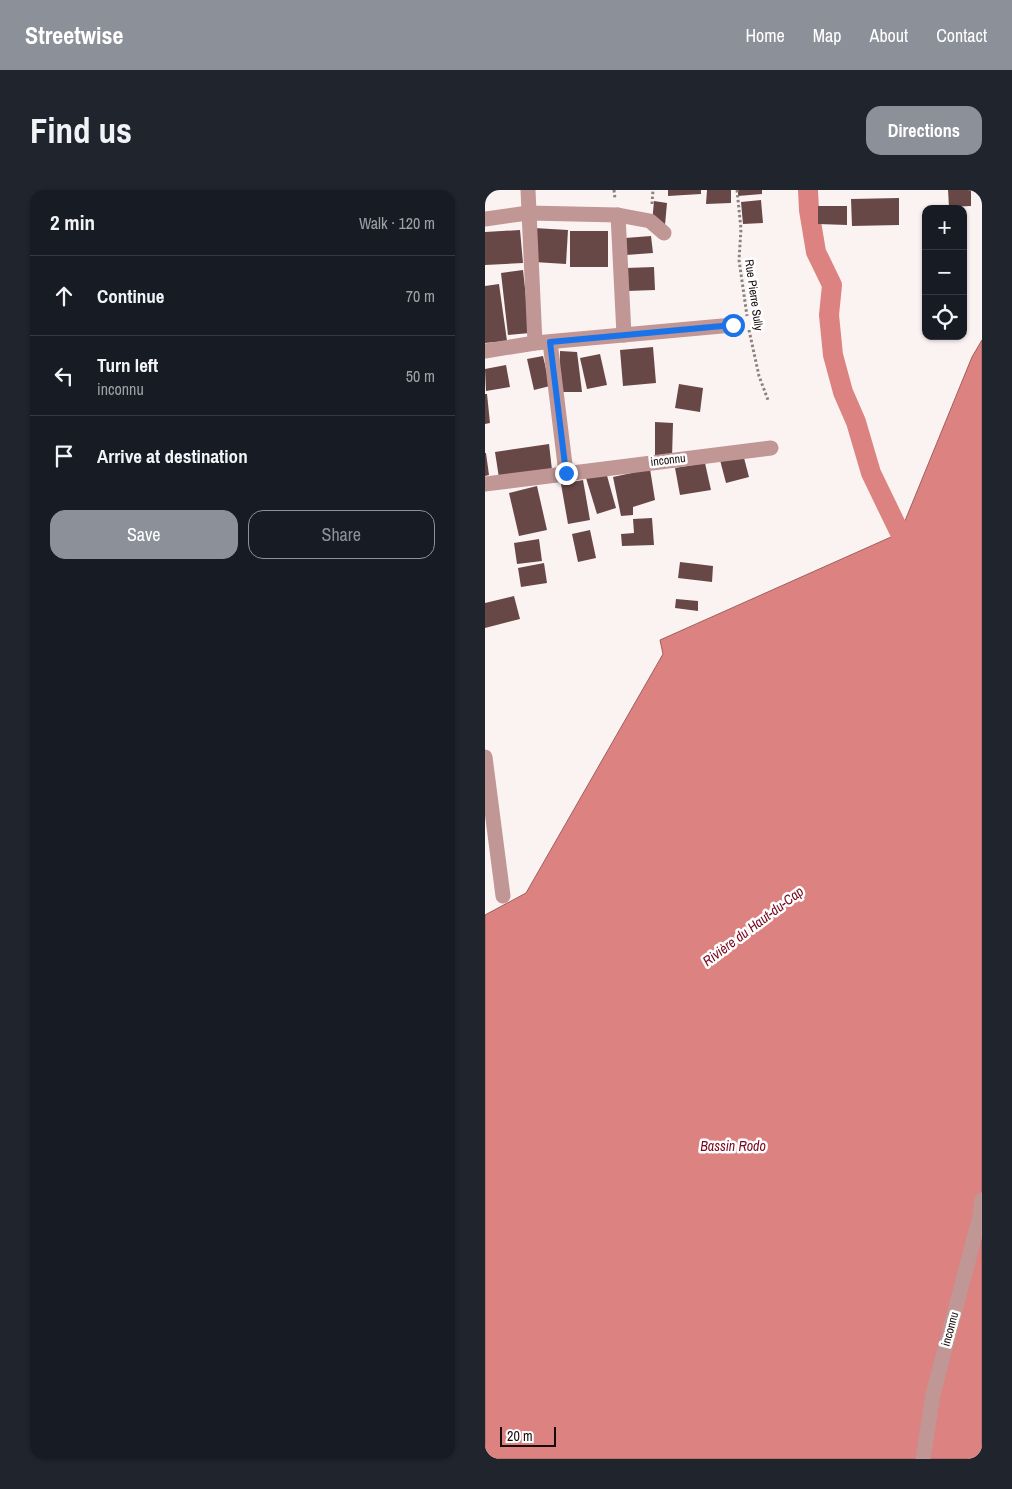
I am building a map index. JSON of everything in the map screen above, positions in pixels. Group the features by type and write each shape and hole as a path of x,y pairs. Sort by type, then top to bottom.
{"street":[{"path":"528,190 528,213 542,342 566,473"},
{"path":"485,219 528,213 618,215 650,221 664,233"},
{"path":"618,215 624,335"},
{"path":"485,351 542,342 733,325"},
{"name":"inconnu","path":"485,484 771,448"},
{"path":"485,757 503,896"},
{"name":"inconnu","path":"923,1459 933,1394 980,1216 982,1200"}],"path":[{"name":"Rue Pierre Sully","path":"737,190 741,229 739,260 748,317"},
{"name":"Rue Pierre Sully","path":"749,327 759,376 768,400"}],"water":[{"name":"Bassin Rodo","path":"982,340 982,1459 485,1459 485,915 526,893 663,654 660,640 900,533 972,357"}],"building":[{"path":"668,190 701,190 701,194 668,196"},
{"path":"707,190 731,190 731,203 706,204"},
{"path":"738,190 762,190 762,194 738,196"},
{"path":"948,190 971,190 971,206 949,205"},
{"path":"899,198 899,225 852,226 851,199"},
{"path":"761,200 763,223 743,224 741,202"},
{"path":"654,201 667,203 665,225 652,223"},
{"path":"818,206 847,206 847,225 818,224"},
{"path":"534,228 568,230 566,264 534,262"},
{"path":"520,230 523,263 485,265 485,232"},
{"path":"570,231 608,231 608,267 570,267"},
{"path":"651,236 653,253 626,255 625,238"},
{"path":"654,267 655,290 627,291 626,268"},
{"path":"523,270 530,333 508,335 501,273"},
{"path":"499,284 507,341 485,343 485,286"},
{"path":"653,347 656,383 623,386 620,350"},
{"path":"560,351 577,352 582,392 559,392"},
{"path":"600,354 607,385 587,389 580,358"},
{"path":"543,356 550,386 534,390 527,359"},
{"path":"506,365 510,387 486,391 485,369"},
{"path":"679,384 703,388 700,412 675,408"},
{"path":"485,394 487,394 490,423 485,424"},
{"path":"655,422 673,423 672,458 655,458"},
{"path":"549,444 552,470 499,478 495,452"},
{"path":"485,453 489,475 485,476"},
{"path":"743,454 749,477 726,483 720,460"},
{"path":"705,463 711,490 680,495 675,468"},
{"path":"650,469 655,500 633,507 633,515 621,516 613,477"},
{"path":"606,472 616,508 597,514 586,478"},
{"path":"583,480 590,520 568,524 561,484"},
{"path":"537,486 547,530 519,536 509,493"},
{"path":"652,518 654,545 622,546 621,534 634,533 633,519"},
{"path":"590,530 596,558 578,562 572,534"},
{"path":"539,539 542,561 517,564 514,543"},
{"path":"680,562 713,566 712,582 678,578"},
{"path":"544,563 547,583 521,587 518,568"},
{"path":"514,596 520,619 485,628 485,603"},
{"path":"676,599 698,601 698,611 675,608"}],"waterway":[{"path":"808,190 809,210 816,252 832,285 829,315 833,355 843,392 856,422 871,473 900,533 925,544"}],"route":[{"path":"566,473 550,342 733,325"}],"water label":[{"name":"Rivière du Haut-du-Cap","path":"753,926"}]}
